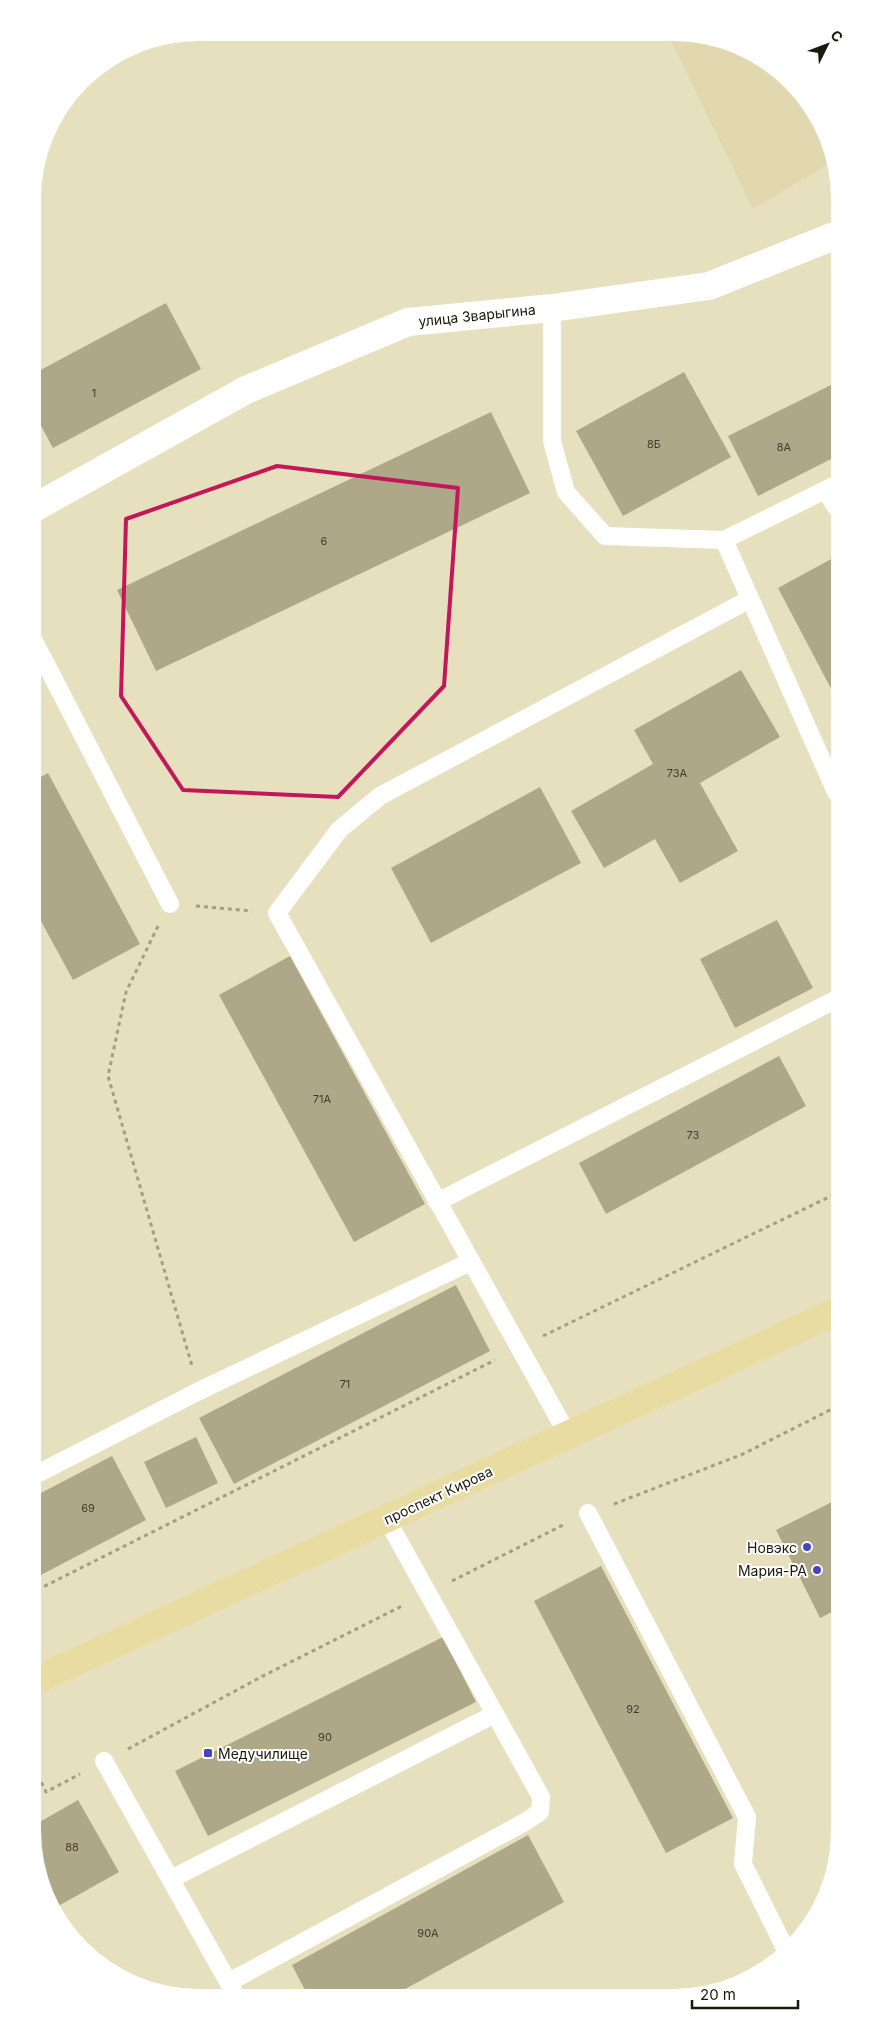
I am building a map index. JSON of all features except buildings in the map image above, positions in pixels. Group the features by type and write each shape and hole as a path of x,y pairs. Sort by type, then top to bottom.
{"main road":[{"name":"проспект Кирова","path":"41,1677 830,1315"}],"street":[{"name":"улица Зварыгина","path":"42,504 246,390 408,322 552,308 709,286 831,237"}],"lane":[{"path":"552,308 552,441 566,492 606,536 724,540 831,488"},
{"path":"724,540 831,780"},
{"path":"568,1435 277,913 339,830 380,796 750,599"},
{"path":"42,656 170,904"},
{"path":"437,1202 831,1002"},
{"path":"41,1472 199,1390 470,1262"},
{"path":"588,1514 747,1817 743,1864 783,1944"},
{"path":"104,1761 232,1988 540,1812 541,1797 386,1518"},
{"path":"171,1879 495,1714"}],"path":[{"path":"199,1390 108,1076 126,992 170,904 277,913"},
{"path":"41,1588 518,1348 830,1196"}],"highlighted area":[{"path":"277,466 458,488 444,686 338,797 183,790 121,696 126,519"}],"shaded area":[{"path":"671,41 704,44 743,58 761,68 792,95 810,120 819,139 826,165 753,209"}],"place":[{"name":"Новэкс","path":"807,1547"},
{"name":"Мария-РА","path":"817,1570"},
{"name":"Медучилище","path":"208,1753"}]}
